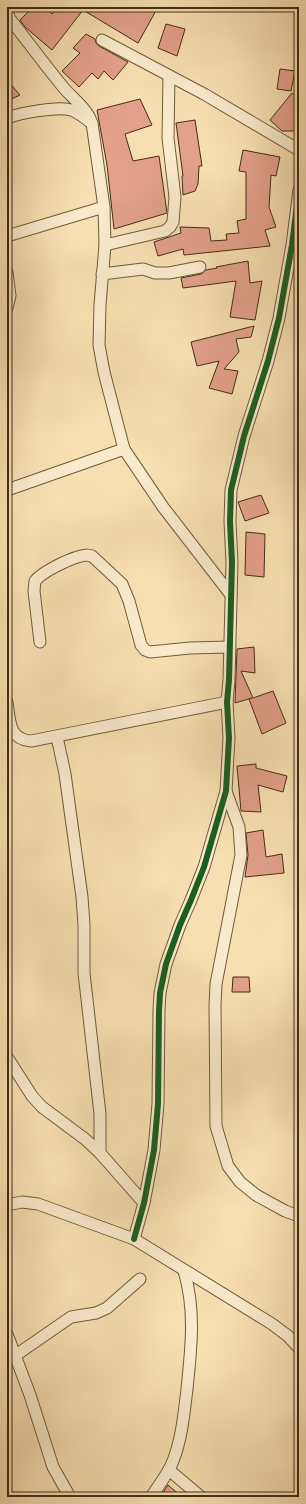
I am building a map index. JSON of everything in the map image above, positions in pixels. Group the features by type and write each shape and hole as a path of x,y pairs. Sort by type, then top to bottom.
{"street":[{"path":"8,18 55,77 89,115 92,123 104,207 105,245 102,274 99,346 104,372 124,449 163,507 231,595"},
{"path":"102,40 204,94 299,150"},
{"path":"105,245 165,230 170,227 173,222 175,198 168,138 169,76"},
{"path":"7,118 31,112 61,109 73,110 92,123"},
{"path":"134,1240 144,1203 154,1150 158,1104 160,993 166,964 204,867 226,791 229,738 227,702 232,562 230,522 231,490 244,436 268,361 280,312 292,245 299,190"},
{"path":"7,236 104,207"},
{"path":"102,274 143,269 169,274 200,267"},
{"path":"7,272 10,296 7,308"},
{"path":"7,490 124,449"},
{"path":"40,642 34,591 35,581 44,572 87,555 92,556 122,584 129,601 141,645 144,650 150,652 190,648 229,647"},
{"path":"7,702 12,730 15,735 22,740 31,741 227,702"},
{"path":"57,737 65,774 82,897 85,984 100,1114 100,1153"},
{"path":"226,791 239,827 241,855 216,984 216,1126 228,1166 240,1182 256,1195 285,1211 299,1216"},
{"path":"7,1057 32,1096 42,1107 85,1139 100,1153 144,1203"},
{"path":"7,1205 22,1202 38,1204 134,1240 272,1324 288,1336 299,1348"},
{"path":"152,1497 169,1470 177,1450 184,1416 191,1342 192,1306 184,1271"},
{"path":"16,1356 71,1317 96,1313 107,1308 140,1279"},
{"path":"8,1337 16,1356 53,1467 70,1497"},
{"path":"169,1470 201,1497"}],"building":[{"path":"33,7 45,7 52,14 58,7 158,7 138,43 83,10 52,50 25,27 20,20"},
{"path":"166,24 185,29 177,56 158,48"},
{"path":"86,34 95,39 99,46 128,62 113,80 104,71 98,79 92,73 79,87 62,71 80,53 73,48"},
{"path":"280,69 295,71 291,91 277,89"},
{"path":"7,80 20,95 7,101"},
{"path":"292,93 299,98 299,131 282,131 270,120"},
{"path":"140,99 152,125 125,134 133,161 159,156 167,213 114,229 107,165 97,110"},
{"path":"195,120 202,166 199,166 198,184 195,191 183,195 183,176 176,123"},
{"path":"243,150 280,157 276,176 271,175 269,207 276,227 265,230 270,246 184,255 183,249 158,256 154,242 181,233 180,227 209,228 211,241 227,240 226,234 239,233 237,221 246,219 246,172 239,171"},
{"path":"248,261 250,283 262,281 255,320 230,317 236,281 183,288 181,278 201,274 206,270 217,268 216,267"},
{"path":"254,326 251,337 236,339 239,352 224,369 238,371 232,394 209,388 219,361 197,366 191,342"},
{"path":"261,495 269,513 245,521 238,502"},
{"path":"246,532 265,534 264,577 245,575"},
{"path":"254,647 255,673 241,671 253,698 273,691 286,723 262,734 249,699 252,698 235,703 237,649"},
{"path":"256,764 256,768 287,776 283,792 258,785 261,812 241,811 237,766"},
{"path":"263,830 266,857 282,854 284,873 245,877 248,855 246,833"},
{"path":"233,977 249,977 250,992 232,992"},
{"path":"168,1485 182,1497 160,1497"}],"cycle path":[{"path":"134,1239 144,1203 154,1150 158,1104 160,993 166,964 204,867 226,791 229,738 227,702 229,680 232,562 230,522 231,490 244,436 268,361 279,318 292,245 299,190"}]}
